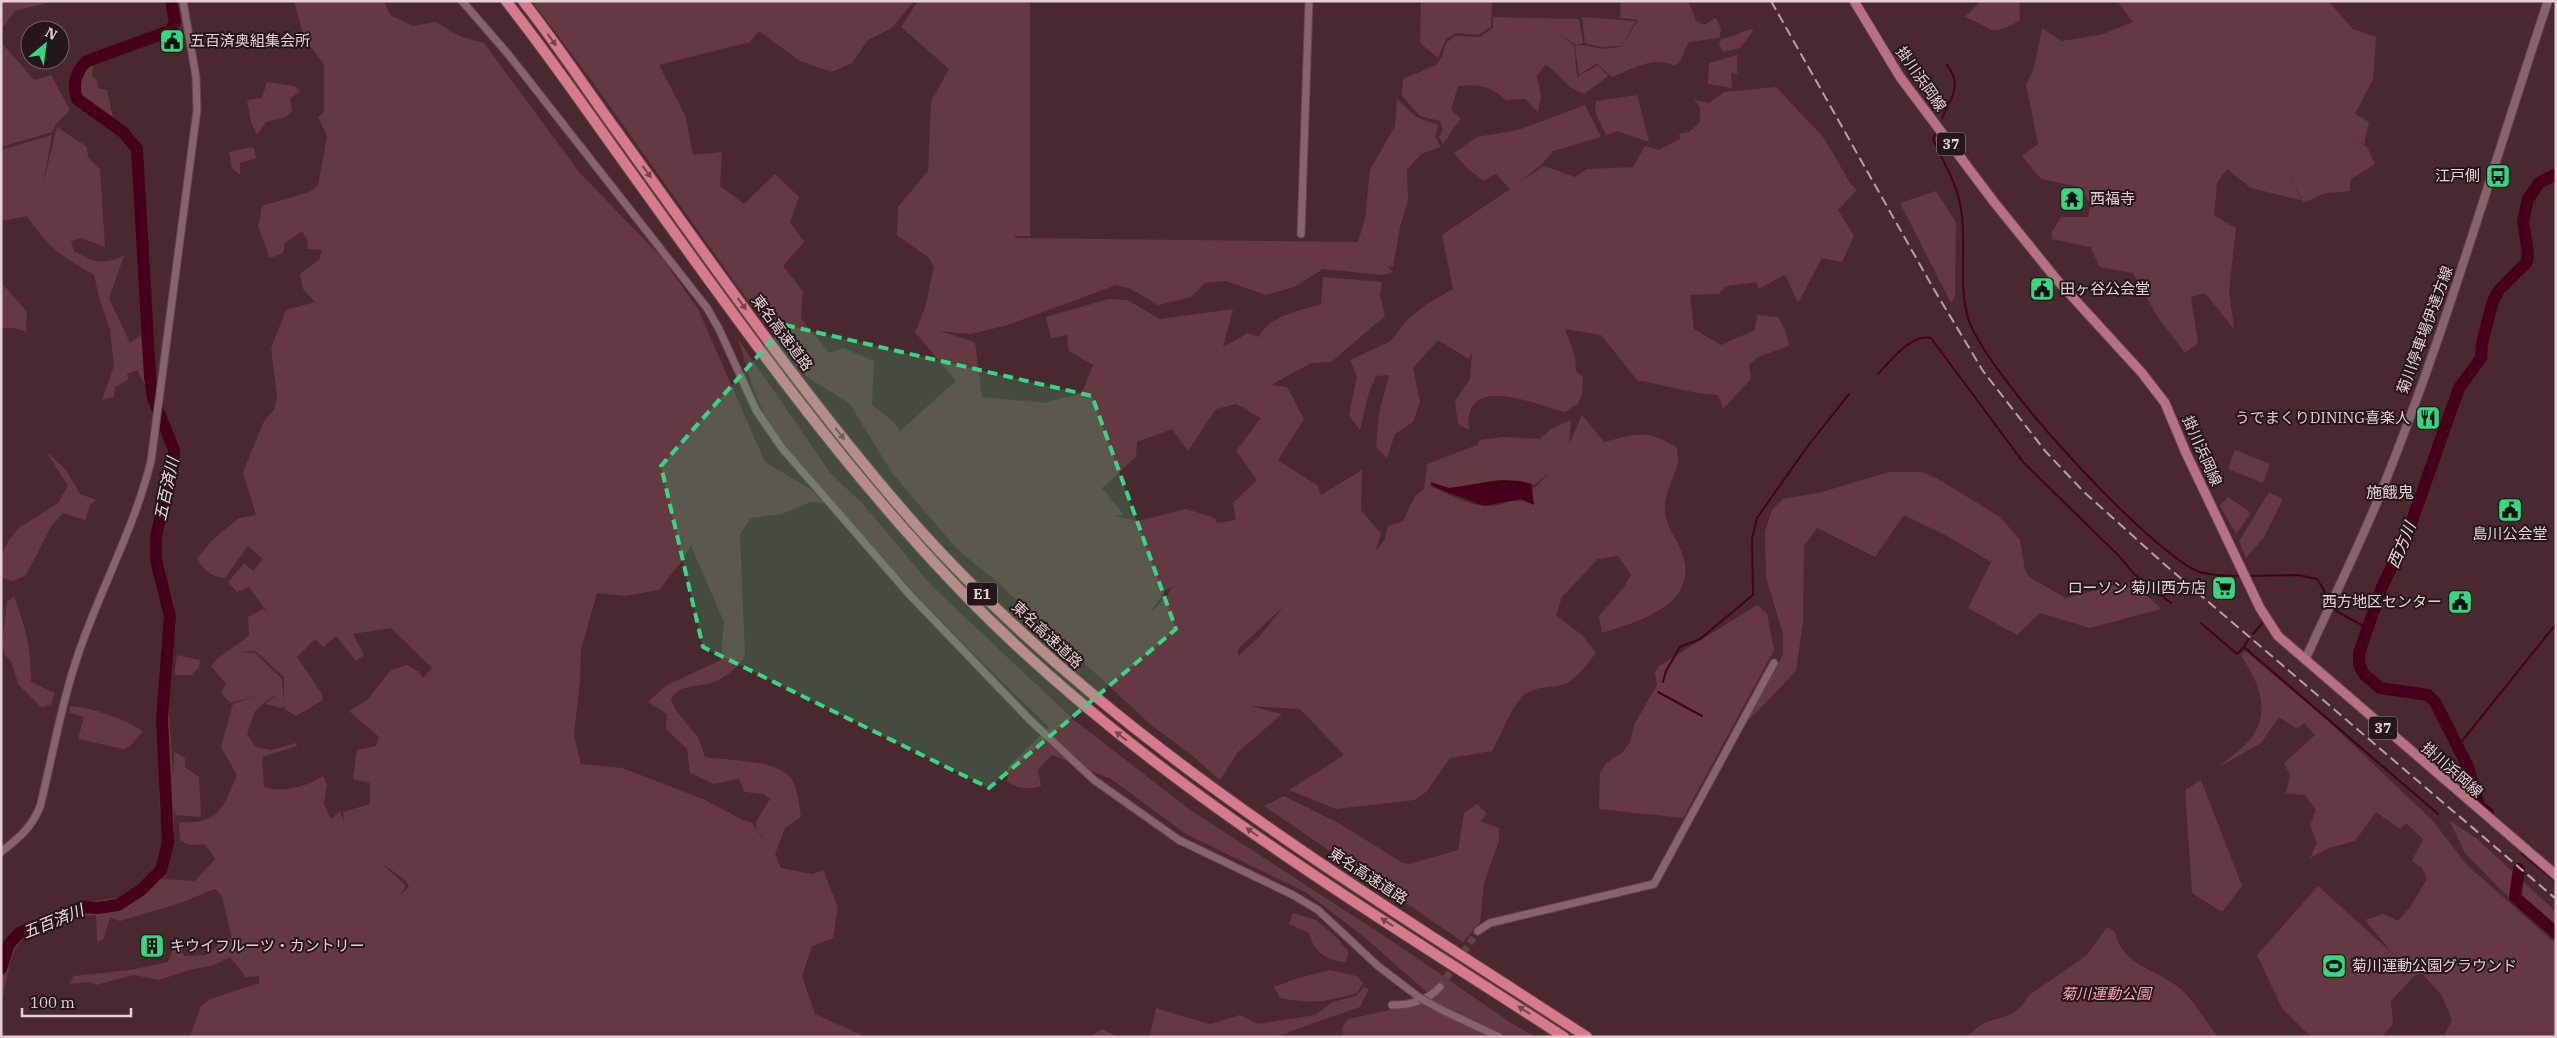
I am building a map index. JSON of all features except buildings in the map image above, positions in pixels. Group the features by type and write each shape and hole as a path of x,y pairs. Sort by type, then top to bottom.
{"highway":[{"name":"東名高速道路","path":"506,1 812,420 913,540 1009,638 1102,720 1214,806 1295,862 1564,1037"},
{"name":"東名高速道路","path":"523,1 822,412 923,532 1017,629 1110,710 1221,795 1294,846 1587,1037"}],"main road":[{"name":"掛川浜岡線","path":"1854,1 1900,77 1994,202 2056,280 2142,373 2165,403 2186,453 2250,585 2268,622 2278,636 2556,876"},
{"name":"菊川停車場伊達方線","path":"2305,660 2377,502 2475,232 2548,1"}],"street":[{"path":"1,852 25,833 40,807 70,682 80,649 145,484 159,401 179,230 197,110 196,77 183,1"},
{"path":"462,1 508,54 707,308 719,329 756,410 782,448 909,594 977,667 1094,780 1179,840 1293,894 1318,910 1400,983 1420,998 1499,1037"},
{"path":"1301,234 1309,1"},
{"path":"1478,931 1490,923 1654,884 1774,663"},
{"path":"1392,1005 1403,1005 1430,998 1440,987"}],"highlighted area":[{"path":"785,325 1092,396 1176,629 989,788 703,647 661,466"}],"green space":[{"path":"1,1 55,1 15,11 1,29"},
{"path":"294,1 384,1 390,15 413,26 435,22 462,37 484,43 579,172 662,258 698,309 765,462 812,490 823,503 811,502 782,514 751,518 740,534 745,657 723,678 709,684 678,691 671,700 677,712 698,737 705,757 765,765 786,773 792,780 797,793 801,817 785,828 775,854 781,868 812,874 823,870 838,907 833,938 812,946 802,976 815,1014 866,1037 185,1037 190,1035 201,1006 210,999 259,983 259,976 246,977 230,957 214,965 189,970 159,980 133,975 96,985 90,982 69,984 74,976 130,970 168,962 177,940 184,956 206,955 228,938 232,939 222,896 215,889 180,903 120,921 110,918 103,940 97,941 96,915 59,919 36,928 18,944 13,955 1,1005 1,959 5,947 14,934 34,920 73,904 123,897 141,885 159,864 163,843 159,797 160,680 166,633 166,610 156,580 152,545 172,454 162,423 162,412 175,442 177,467 160,539 161,561 174,604 176,627 170,660 169,714 173,773 174,752 185,758 185,767 199,777 201,817 175,815 174,811 173,848 161,879 195,881 215,859 205,844 191,845 180,841 179,822 193,822 212,817 223,805 237,775 221,747 233,704 256,696 230,703 221,692 226,684 211,666 218,658 249,636 248,617 263,609 267,612 249,587 237,592 228,582 244,563 253,571 263,559 248,546 225,578 208,572 197,559 211,541 239,518 256,515 243,472 264,421 274,410 277,395 271,348 286,310 315,302 303,289 300,274 319,260 322,250 308,249 307,239 302,231 285,243 283,253 270,258 258,227 262,206 309,192 318,186 327,136 318,117 324,112 324,64 304,38","holes":["691,546 724,622 721,660 667,685 648,702 667,714 666,729 687,749 690,773 714,784 739,779 745,792 763,794 770,799 756,822 757,830 751,822 743,820 703,799 622,768 581,764 574,736 580,681 581,650 597,593 625,596 659,590","391,628 432,668 423,678 418,671 407,665 391,670 367,700 349,711 379,737 376,746 357,750 353,779 370,783 370,804 343,812 344,822 340,811 331,819 324,804 327,785 323,776 311,783 294,788 270,789 264,786 262,757 297,746 296,743 271,750 256,747 247,734 255,711 272,697 268,694 274,697 265,704 282,708 284,706 285,709 296,716 323,700 322,694 297,657 315,639 323,647 336,636 356,661 364,655 353,634","255,651 284,677 284,703 282,679 255,653 238,652","379,861 406,881 409,887 399,896 406,886"]},
{"path":"532,1 914,1 892,28 868,40 852,63 832,72 800,61 759,31 750,42 659,65 685,115 693,155 722,152 720,186 744,204 775,174 799,197 790,222 804,242 783,266 803,291 801,318 829,353 843,348 874,361 872,405 893,421 900,431 956,381 915,332 925,308 934,267 929,258 897,235 898,207 928,171 931,102 949,69 901,27 918,1 1030,1 1030,236 1013,236 1017,238 1358,242 1365,219 1370,170 1395,126 1397,99 1416,117 1438,125 1435,137 1441,147 1421,154 1407,170 1408,200 1400,227 1393,267 1387,266 1393,272 1382,275 1323,269 1294,287 1266,295 1226,281 1205,283 1191,297 1158,305 1131,289 1116,285 1008,325 971,334 940,331 975,342 982,397 1043,403 1082,393 1093,365 1069,351 1067,335 1051,338 1046,317 1109,299 1127,300 1160,319 1233,309 1223,347 1248,333 1259,337 1263,330 1277,319 1321,304 1323,277 1382,282 1380,296 1385,316 1331,362 1311,363 1271,385 1287,387 1304,419 1278,460 1318,486 1321,495 1362,470 1361,510 1381,534 1376,550 1384,541 1388,526 1403,521 1415,496 1424,489 1427,464 1477,445 1480,440 1504,437 1540,439 1551,429 1571,420 1569,444 1563,458 1582,415 1604,442 1633,435 1649,435 1677,448 1678,465 1666,496 1665,514 1682,553 1685,571 1683,585 1675,598 1663,608 1632,623 1602,633 1599,616 1624,587 1631,575 1618,556 1598,559 1562,597 1556,615 1582,635 1596,653 1581,672 1567,683 1529,691 1525,694 1511,712 1492,751 1450,758 1426,792 1415,800 1336,809 1289,790 1344,755 1300,709 1251,706 1282,714 1238,752 1220,780 1189,753 1151,725 996,581 957,549 892,473 850,404 804,375 736,284 592,81","holes":["1236,404 1261,418 1236,451 1257,480 1233,503 1236,520 1217,523 1215,518 1186,509 1138,521 1114,516 1124,515 1102,488 1136,457 1137,442 1172,429 1188,451 1216,409","1550,473 1532,490 1533,504 1513,501 1492,506 1464,501 1430,486 1431,482 1449,488 1521,481 1534,485","1172,587 1167,596 1149,614 1166,590","1284,606 1259,637 1238,656 1238,649"]},
{"path":"1421,1 1492,1 1491,27 1478,35 1456,33 1446,39 1438,58 1420,43"},
{"path":"1621,1 1688,1 1697,22 1704,25 1716,18 1721,29 1719,38 1689,42 1679,63 1674,66 1659,62 1651,63 1612,77 1597,63 1579,75 1575,46 1584,45 1601,49 1621,47 1638,20 1620,18"},
{"path":"1981,1 2019,1 2020,20 2010,26 1997,30 1965,17"},
{"path":"2117,1 2328,1 2353,29 2376,37 2373,79 2355,114 2369,122 2364,144 2351,136 2367,147 2375,164 2350,180 2350,191 2326,193 2303,203 2282,157 2301,200 2251,188 2227,169 2217,183 2214,218 2215,216 2236,228 2229,290 2234,329 2205,293 2191,297 2198,343 2185,353 2157,316 2133,273 2100,267 2090,247 2052,239 2052,232 2061,217 2088,217 2090,204 2080,187 2041,179 2022,156 2038,144 2026,85 2034,68 2042,28 2062,41 2100,35 2133,22"},
{"path":"1493,17 1579,19 1583,43 1576,45 1557,32 1574,45 1577,77 1598,65 1608,76 1584,94 1572,88 1556,72 1545,65 1537,76 1541,97 1538,112 1525,99 1506,100 1484,87 1472,85 1458,86 1451,110 1461,118 1443,144 1439,137 1443,129 1440,121 1420,116 1402,96 1403,79 1436,65 1442,57 1446,43 1455,36 1480,37 1493,28"},
{"path":"1582,17 1636,21 1621,46 1602,47 1585,43"},
{"path":"1752,29 1753,31 1740,48 1723,52 1719,44 1721,39"},
{"path":"1,42 20,64 20,70 25,70 34,80 51,75 70,110 56,124 52,132 1,147"},
{"path":"1737,55 1737,74 1731,73 1732,88 1708,84 1709,63"},
{"path":"87,65 93,66 92,76 97,80 98,88 107,90 113,118 100,114 84,100 78,91 80,80"},
{"path":"267,82 295,86 300,92 290,98 292,111 286,117 266,122 257,135 251,122 247,100 262,98"},
{"path":"1776,87 1824,138 1850,183 1857,190 1838,210 1854,236 1842,262 1822,258 1798,303 1785,275 1758,289 1757,282 1726,286 1719,294 1690,295 1694,329 1721,345 1755,330 1757,315 1778,317 1786,332 1789,346 1758,357 1749,365 1751,379 1723,409 1718,395 1698,393 1637,380 1601,335 1565,329 1575,357 1576,371 1583,377 1582,394 1578,404 1564,412 1519,399 1503,396 1488,397 1477,402 1470,412 1469,430 1458,424 1455,401 1470,379 1472,352 1469,359 1438,340 1413,368 1420,402 1413,422 1395,434 1387,458 1376,447 1379,413 1389,375 1376,376 1369,392 1360,430 1349,415 1357,376 1350,360 1391,341 1406,321 1427,304 1453,289 1442,235 1510,189 1496,174 1484,181 1468,169 1454,153 1477,137 1518,130 1585,105 1601,137 1553,151 1541,165 1521,181 1544,166 1575,177 1587,169 1633,167 1645,146 1659,150 1680,139 1679,134 1689,132 1700,122 1700,107 1694,100 1709,103 1724,92"},
{"path":"1637,95 1649,142 1617,131 1606,135 1595,112 1596,101"},
{"path":"57,127 87,147 88,158 100,169 105,247 81,238 71,241 74,251 87,258 104,262 124,256 109,298 130,343 141,335 146,387 137,370 127,374 129,379 115,387 114,397 102,400 114,366 110,329 100,301 94,275 56,251 27,216 1,221 1,150 52,135 42,189"},
{"path":"254,148 256,158 240,163 240,175 232,168 229,152"},
{"path":"1936,191 1956,222 1955,296 1951,303 1900,203"},
{"path":"1,282 27,312 26,332 15,328 1,328"},
{"path":"738,339 831,474 862,503 931,585 1074,720 1189,809 1401,947 1511,1023 1536,1037 1344,1037 1342,1028 1348,1019 1386,1011 1428,993 1364,937 1307,893 1186,834 1111,779 1052,755 1038,770 1041,786 1023,788 1007,782 1008,767 1049,727 991,671 907,584 853,525 791,452 767,419 761,407"},
{"path":"2235,450 2270,464 2263,483 2228,469"},
{"path":"46,451 66,470 80,494 96,500 90,505 85,520 63,513 52,525 26,575 13,581 2,578 2,553 9,540 19,528 58,503 68,486"},
{"path":"1889,472 1922,472 1938,479 2000,517 2020,540 2025,570 2029,577 2066,598 2132,581 2161,609 2090,628 2040,613 2017,635 1968,608 1991,562 1947,536 1904,515 1875,557 1817,528 1804,546 1803,622 1796,671 1747,722 1783,655 1783,634 1766,577 1765,532 1772,510 1783,499 1822,492"},
{"path":"2269,492 2283,499 2264,537 2246,558 2239,541"},
{"path":"2228,497 2251,513 2236,534 2220,506"},
{"path":"14,597 27,638 31,682 55,693 51,704 42,708 19,685 11,662 5,655 2,643 7,601"},
{"path":"1757,605 1767,614 1774,650 1683,818 1599,809 1600,773 1606,763 1622,753 1631,740 1634,725 1657,685 1655,673 1659,666"},
{"path":"2245,651 2328,721 2433,821 2466,864 2556,944 2556,1037 2443,1037 2452,1020 2441,994 2422,974 2415,975 2391,1001 2393,1024 2382,1037 2311,1037 2282,1008 2257,955 2318,886 2393,954 2365,920 2383,914 2398,921 2411,906 2427,879 2422,868 2412,861 2423,839 2406,823 2400,829 2376,812 2355,841 2329,848 2310,858 2317,843 2310,825 2316,810 2305,795 2286,793 2290,775 2284,763 2315,735 2304,723 2297,729 2279,717 2261,743 2219,767 2248,742 2261,718 2262,707 2257,686 2253,675 2241,656"},
{"path":"177,655 200,660 199,667 192,675 174,675"},
{"path":"70,706 108,714 143,731 130,746 124,749 78,739 84,717 70,713"},
{"path":"2201,780 2242,886 2222,912 2192,893 2185,790"},
{"path":"1284,796 1337,822 1401,862 1409,864 1458,850 1464,813 1477,804 1487,814 1480,821 1499,828 1499,841 1484,883 1480,922 1463,942 1264,806"},
{"path":"2449,820 2476,838 2556,912 2556,935 2512,901 2465,853"},
{"path":"1293,913 1316,920 1339,940 1349,953 1345,962 1332,960 1322,954 1317,950 1309,933 1289,924"},
{"name":"菊川運動公園","path":"2107,927 2115,932 2119,944 2134,961 2176,985 2185,993 2218,1037 1969,1037 1983,1024 2015,1012 2022,1006 2028,996 2087,955"},
{"path":"1330,970 1357,976 1363,983 1357,993 1318,1001 1301,1001 1280,998 1274,987 1298,978"},
{"path":"1364,987 1369,989 1360,1007 1274,1037 1146,1037 1150,1035 1156,1008 1211,1024 1240,1015 1258,1024 1315,1015 1333,1002 1356,996"},
{"path":"1102,1029 1118,1037 1090,1037"}],"shaded area":[{"path":"1500,480 1521,481 1531,484 1534,505 1521,499 1484,506 1434,487 1430,482 1449,488"}],"waterway":[{"name":"五百済川","path":"1,969 9,944 19,933 82,907 98,908 118,905 141,890 161,870 168,843 162,719 170,616 156,560 156,536 172,472 174,450 153,398 150,376 137,149 123,132 77,99 75,83 78,74 87,61 170,31 175,22 171,1"},
{"path":"1942,118 1952,98 1955,85 1952,72 1947,65"},
{"path":"1935,134 1933,139 1953,182 1961,209 1965,305 1968,318 1981,344 2034,416 2069,456 2141,529 2173,555 2197,571 2219,575 2242,576"},
{"name":"西方川","path":"2488,813 2479,806 2468,767 2435,702 2428,695 2380,688 2364,674 2359,664 2359,653 2382,587 2407,535 2459,388 2481,358 2482,343 2493,301 2499,290 2527,262 2528,253 2523,221 2528,199 2539,183 2556,174"},
{"path":"1878,374 1909,344 1916,340 1931,338 2023,462 2119,556 2134,574 2171,603"},
{"path":"1663,682 1666,671 1680,647 1700,639 1753,595 1752,539 1757,518 1807,447 1849,394"},
{"path":"2247,576 2298,575 2317,579 2330,600"},
{"path":"2333,606 2336,611 2367,628"},
{"path":"2253,634 2264,621"},
{"path":"2201,623 2237,654 2244,647 2438,814"},
{"path":"2458,746 2556,624"},
{"path":"2244,647 2249,638"},
{"path":"1658,692 1702,716"},
{"path":"2522,854 2556,882"},
{"name":"西方川","path":"2519,869 2515,897 2556,933"}],"tunnel":[{"path":"1440,987 1478,931"}],"railway":[{"path":"1771,1 1932,286 1983,371 2046,452 2084,492 2163,563 2556,899"}],"place":[{"name":"五百済奥組集会所","path":"172,41"},
{"name":"江戸側","path":"2498,176"},
{"name":"西福寺","path":"2072,199"},
{"name":"田ヶ谷公会堂","path":"2042,289"},
{"name":"うでまくりDINING喜楽人","path":"2428,418"},
{"name":"島川公会堂","path":"2510,510"},
{"name":"ローソン 菊川西方店","path":"2224,588"},
{"name":"西方地区センター","path":"2460,602"},
{"name":"キウイフルーツ・カントリー","path":"152,946"},
{"name":"菊川運動公園グラウンド","path":"2334,966"}],"district":[{"name":"施餓鬼","path":"2390,492"}]}
